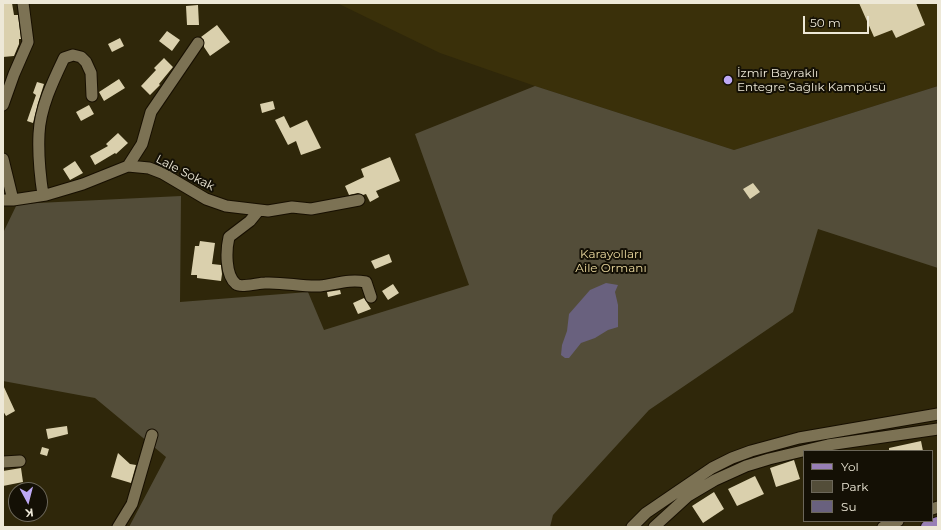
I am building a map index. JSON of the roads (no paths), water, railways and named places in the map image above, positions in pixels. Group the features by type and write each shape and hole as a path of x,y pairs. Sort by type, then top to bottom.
{"main road":[{"path":"927,527 938,523"}],"street":[{"path":"3,105 14,74 28,42 24,3"},
{"path":"128,166 142,144 151,112 198,43"},
{"path":"43,195 40,170 39,133 42,115 55,76 64,58 73,55 81,57 86,62 91,73 92,96"},
{"path":"3,159 8,200"},
{"name":"Lale Sokak","path":"8,200 43,195 83,184 128,166 149,168 162,173 206,199 226,206 268,211 292,208 311,209 359,200"},
{"path":"259,210 250,220 229,237 226,250 229,274 235,284 240,286 266,283 320,286 354,280 366,282 371,298"},
{"path":"632,527 646,513 712,468 732,458 751,451 799,438 938,414"},
{"path":"807,450 828,445 938,429"},
{"path":"118,527 132,504 152,435"},
{"path":"654,527 688,496 715,480 746,466 803,451"},
{"path":"3,462 20,461"},
{"path":"883,527 896,522"}],"water":[{"path":"606,283 618,285 615,292 618,305 618,327 608,330 595,338 581,343 569,358 565,358 561,355 562,345 567,331 569,314 590,290"}],"place":[{"name":"İzmir Bayraklı Entegre Sağlık Kampüsü","path":"728,80"}],"park label":[{"name":"Karayolları Aile Ormanı","path":"611,261"}]}
